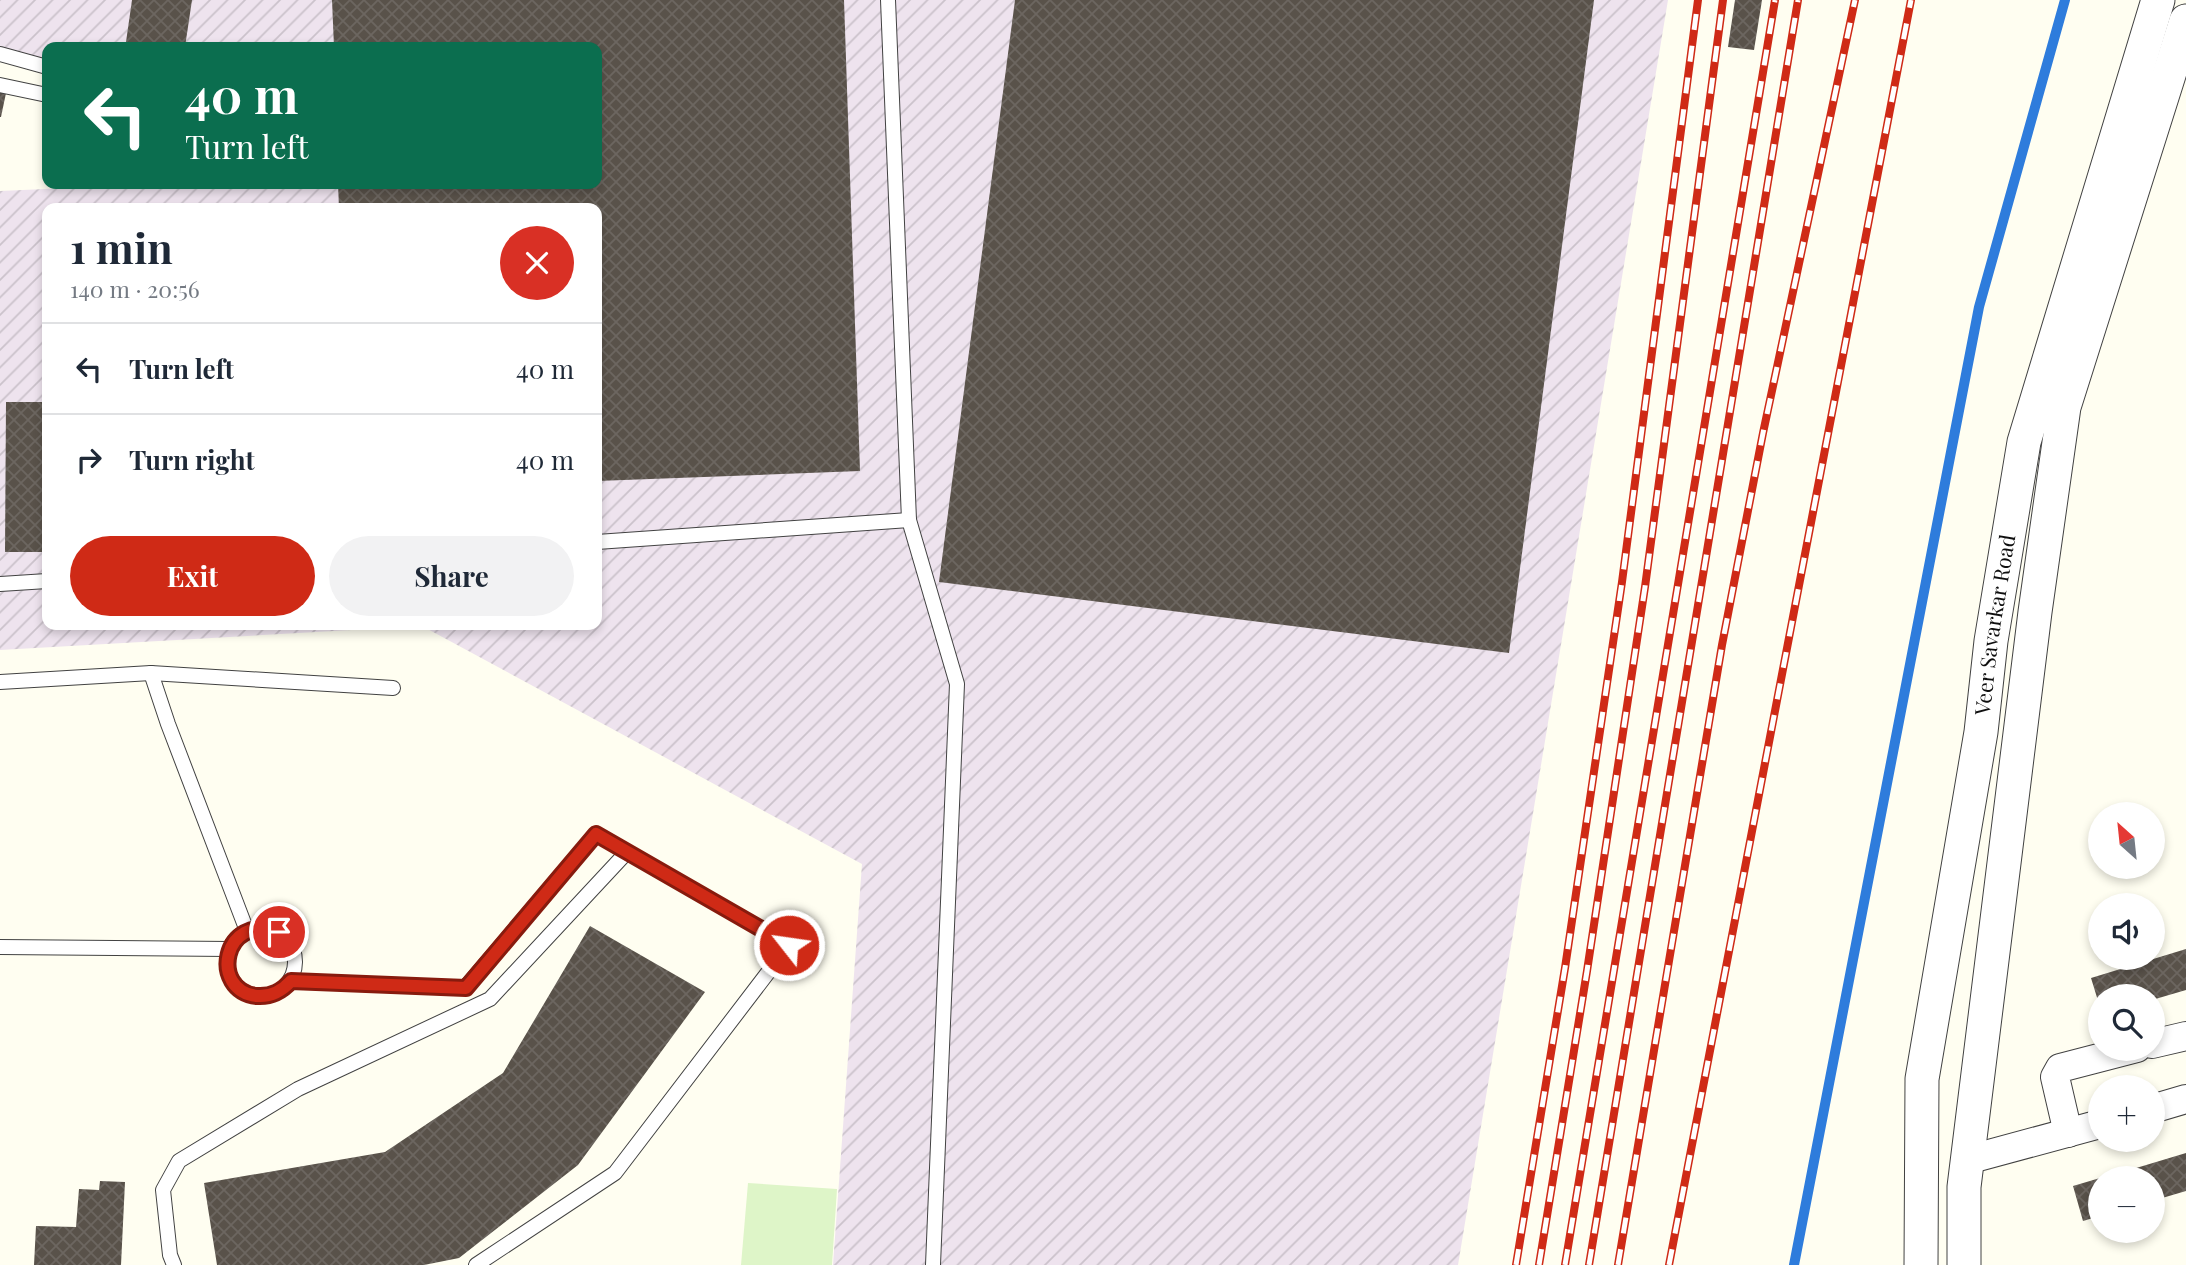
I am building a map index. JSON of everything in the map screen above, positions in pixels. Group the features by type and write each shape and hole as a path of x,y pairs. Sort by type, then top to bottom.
{"street":[{"name":"Veer Savarkar Road","path":"1921,1265 1922,1079 1981,732 1991,640 2024,442 2158,0"},
{"name":"Veer Savarkar Road","path":"1964,1265 1964,1186 2064,407 2186,21"},
{"path":"2165,1041 2186,1036"},
{"path":"2068,1133 2055,1077 2060,1068 2088,1061"},
{"path":"2165,1106 2186,1100"},
{"path":"1968,1160 2088,1127"}],"lane":[{"path":"888,0 909,520 957,684 933,1265"},
{"path":"0,54 42,65"},
{"path":"0,85 42,94"},
{"path":"602,542 909,520"},
{"path":"0,584 42,580"},
{"path":"151,673 247,931"},
{"path":"0,682 151,673 393,688"},
{"path":"291,981 466,988 596,834 789,945 615,1173 475,1265"},
{"path":"174,1265 170,1255 163,1190 179,1161 298,1089 490,999 627,852"},
{"path":"268,928 279,932 287,939 296,959 291,981 274,995 251,995 241,990 228,971 230,949 239,936 247,931 268,928"},
{"path":"0,947 230,949"}],"shaded area":[{"path":"0,0 1668,0 1458,1265 833,1265 862,864 429,630 602,630 602,203 42,203 42,630 352,630 0,650 0,191 602,189 602,42 42,42 42,71 0,60"}],"green space":[{"path":"748,1183 837,1189 832,1265 741,1265"}],"building":[{"path":"132,0 192,0 186,42 126,42"},
{"path":"332,0 844,0 860,471 602,481 602,203 339,203 338,189 602,189 602,42 334,42"},
{"path":"1015,0 1594,0 1509,653 939,582"},
{"path":"1735,0 1762,0 1754,50 1728,47"},
{"path":"0,92 6,93 1,117 0,117"},
{"path":"6,402 42,402 42,552 5,552"},
{"path":"590,926 705,992 578,1165 459,1258 424,1265 217,1265 204,1183 385,1152 503,1073"},
{"path":"2186,949 2186,990 2165,996 2165,984 2093,984 2091,978 2117,970 2165,970 2165,955"},
{"path":"2186,1153 2186,1191 2165,1197 2165,1166 2143,1166"},
{"path":"100,1181 125,1182 121,1265 34,1265 36,1226 76,1227 79,1189 99,1190"},
{"path":"2088,1182 2088,1220 2083,1221 2073,1186"}],"waterway":[{"path":"1794,1265 1979,307 2065,0"}],"railway":[{"path":"1516,1265 1565,968 1622,582 1698,0"},
{"path":"1539,1265 1645,587 1723,0"},
{"path":"1565,1265 1775,0"},
{"path":"1589,1265 1798,0"},
{"path":"1618,1265 1722,645 1763,433 1855,0"},
{"path":"1669,1265 1911,0"}],"route":[{"path":"279,932 257,928 247,931 234,942 227,960 228,971 241,990 262,997 274,995 291,981 466,988 596,834 789,945"}]}
